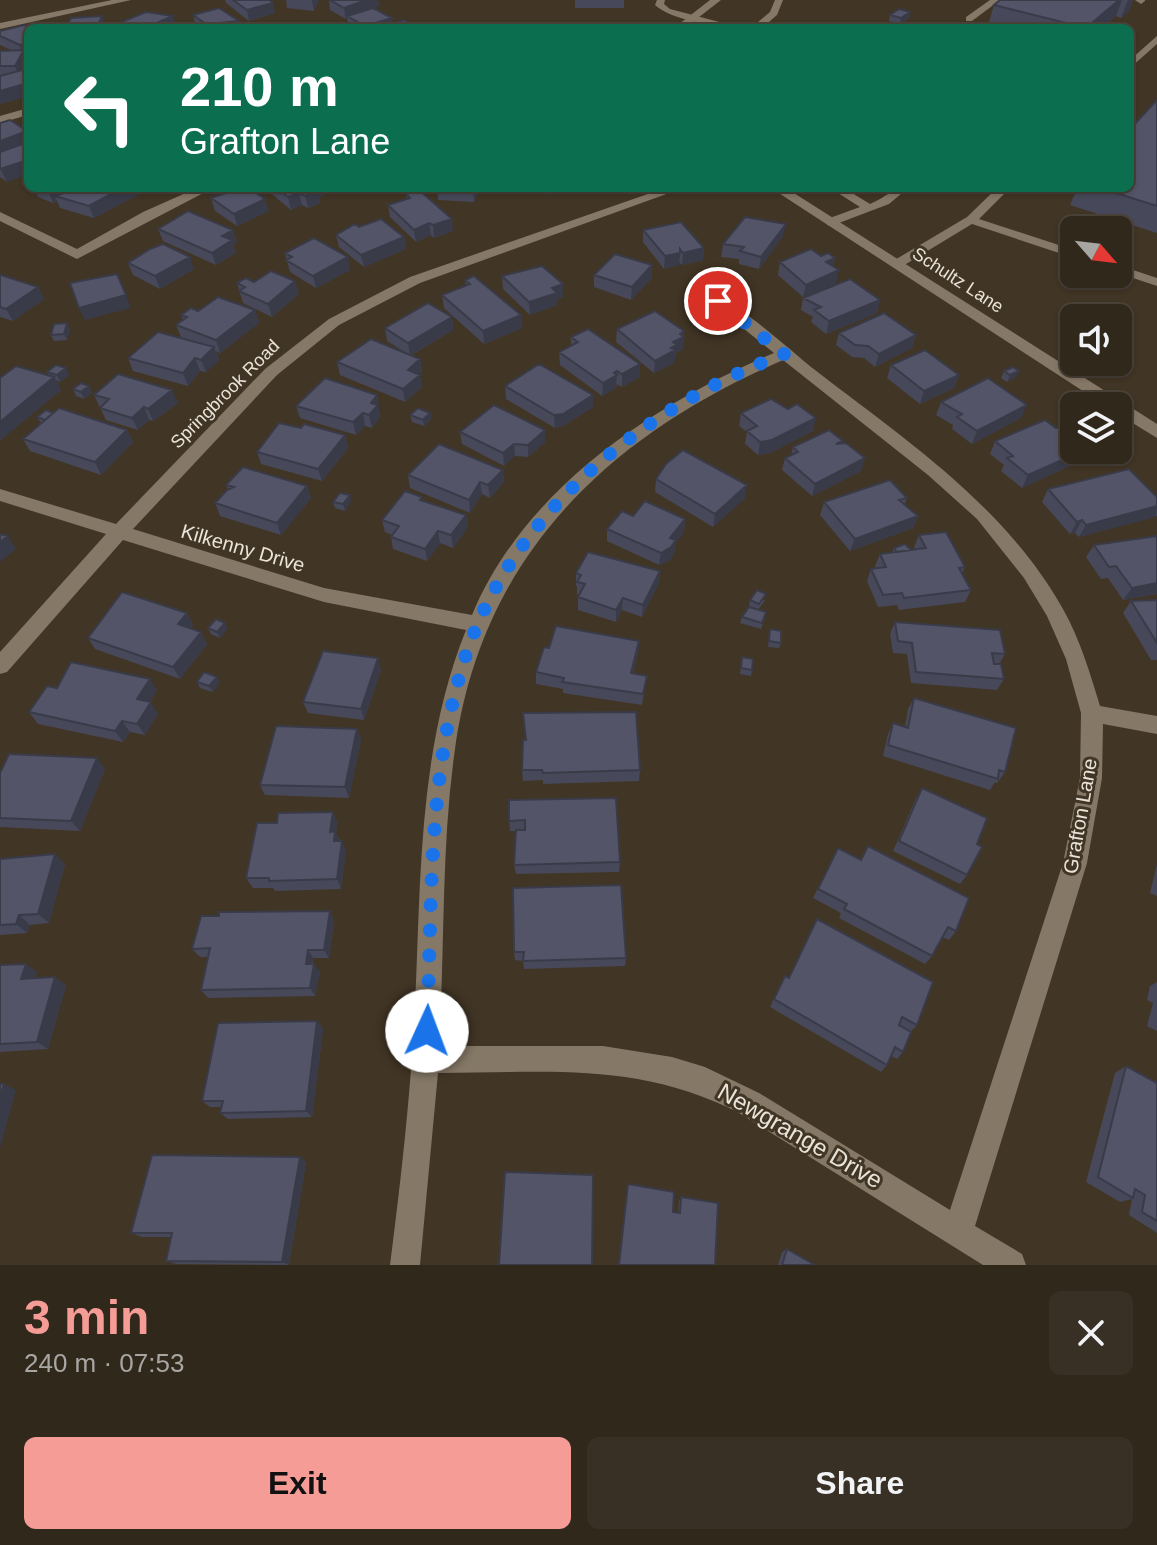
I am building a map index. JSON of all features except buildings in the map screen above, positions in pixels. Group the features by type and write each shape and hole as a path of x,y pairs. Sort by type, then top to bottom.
{"street":[{"path":"0,14 67,0"},
{"path":"0,26 126,0"},
{"path":"685,24 716,0"},
{"path":"0,120 24,112"},
{"path":"0,216 77,255 148,215 198,192"},
{"name":"Springbrook Road","path":"0,666 119,531 271,372 334,322 415,280 666,192"},
{"name":"Schultz Lane","path":"783,192 1095,392"},
{"name":"Grafton Lane","path":"718,301 934,471 983,514 1031,573 1056,614 1076,659 1092,713 1091,778 1075,863 958,1232"},
{"path":"405,1265 426,1060 437,799 463,664 478,624 504,576 550,513 585,475 668,410 711,386 784,354"},
{"name":"Schultz Lane","path":"1132,416 1157,432"},
{"name":"Kilkenny Drive","path":"0,495 324,595 478,624"},
{"path":"1092,713 1157,725"},
{"name":"Newgrange Drive","path":"426,1060 608,1061 657,1068 704,1081 749,1103 1011,1265"}],"lane":[{"path":"661,0 659,5 667,11 720,24"},
{"path":"761,24 774,13 779,0"},
{"path":"969,19 996,0"},
{"path":"1134,61 1157,39"},
{"path":"843,192 869,208"},
{"path":"831,222 885,202 897,192"},
{"path":"897,264 971,220 1000,192"},
{"path":"971,220 1060,249"},
{"path":"1132,274 1157,282"}],"route":[{"path":"427,1031 437,799 463,664 478,624 504,576 550,513 585,475 627,439 668,410 711,386 784,354 718,301"}]}
